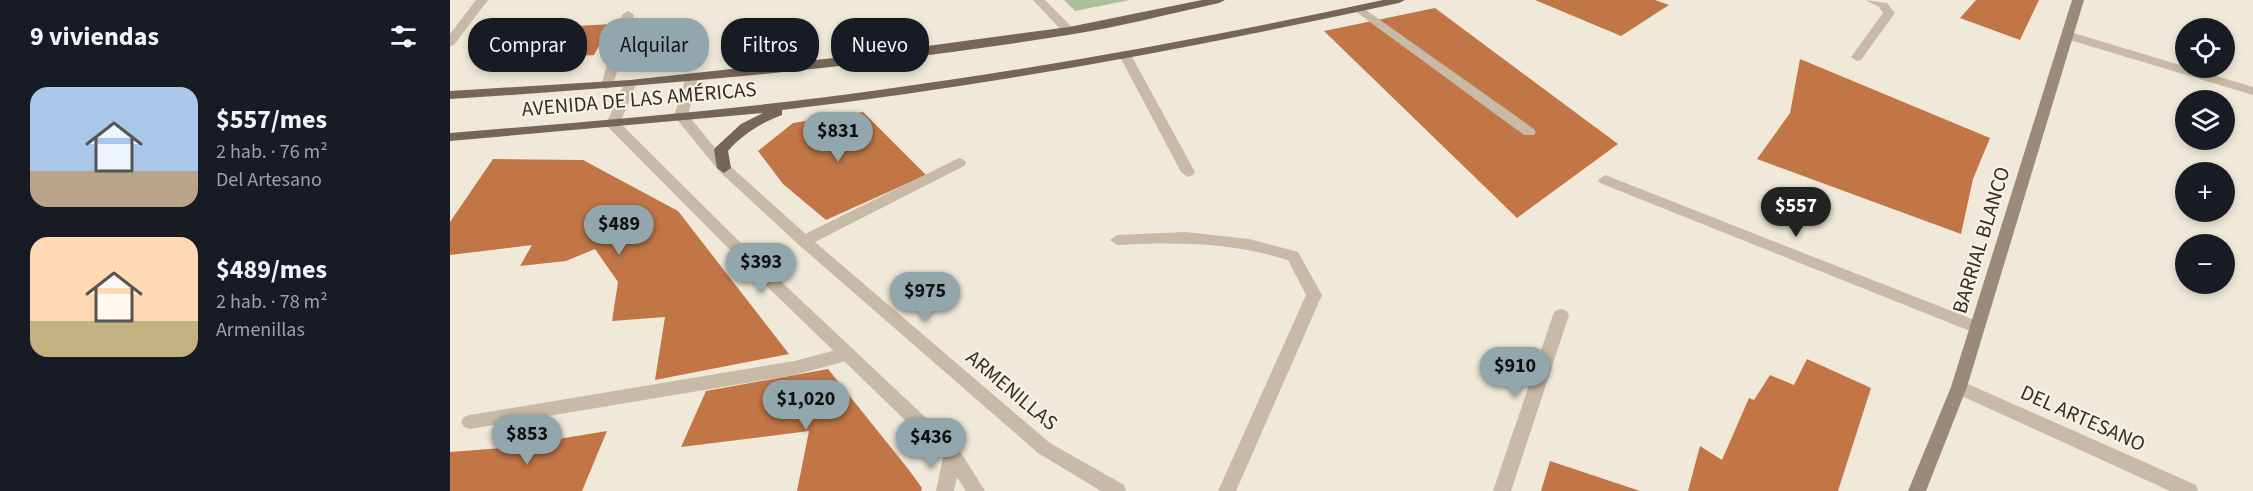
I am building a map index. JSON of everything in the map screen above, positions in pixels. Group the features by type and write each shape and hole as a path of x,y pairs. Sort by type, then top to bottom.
{"main road":[{"name":"AVENIDA DE LAS AMÉRICAS","path":"450,95 630,84 853,60 1069,31 1219,0"},
{"name":"AVENIDA DE LAS AMÉRICAS","path":"450,137 613,124 802,104 1125,55 1399,0"},
{"name":"BARRIAL BLANCO","path":"1917,491 1959,387 2078,0"},
{"path":"724,168 721,150 735,133 761,117 802,104"}],"street":[{"path":"450,42 482,0"},
{"path":"1039,0 1069,31"},
{"path":"1857,57 1889,13 1883,5 1871,0"},
{"path":"1359,9 1529,132"},
{"path":"607,85 628,15"},
{"path":"2067,35 2253,91"},
{"path":"1125,55 1188,172"},
{"path":"681,117 692,77"},
{"path":"630,84 613,124 636,150 952,454 976,491"},
{"name":"ARMENILLAS","path":"681,117 724,168 804,241 1044,448 1117,491"},
{"path":"804,241 958,163"},
{"path":"1605,180 1976,327"},
{"path":"1117,240 1177,236 1258,244 1293,256 1314,295 1227,491"},
{"path":"1502,491 1561,315"},
{"path":"470,422 794,368 848,354"},
{"name":"DEL ARTESANO","path":"1959,387 2189,491"},
{"path":"945,491 952,454"}],"green space":[{"path":"1064,0 1130,0 1075,11"}],"building":[{"path":"1535,0 1655,0 1669,5 1621,36"},
{"path":"1976,0 2039,0 2020,40 1960,18"},
{"path":"1435,8 1618,144 1517,218 1324,31"},
{"path":"587,25 599,25 599,46 594,55 587,55"},
{"path":"1800,59 1990,138 1973,179 1961,234 1757,159 1790,113"},
{"path":"863,112 926,175 826,220 783,184 758,151 793,123"},
{"path":"493,159 583,160 678,211 789,354 655,380 665,317 612,321 618,282 595,249 566,261 520,266 532,245 450,255 450,222"},
{"path":"1807,359 1871,388 1838,491 1688,491 1700,446 1722,460 1749,398 1754,400 1770,375 1794,385"},
{"path":"828,369 909,470 922,488 921,491 797,491 809,431 681,447 706,391"},
{"path":"607,431 582,491 450,491 450,452 503,448"},
{"path":"1550,461 1640,491 1541,491"}]}
